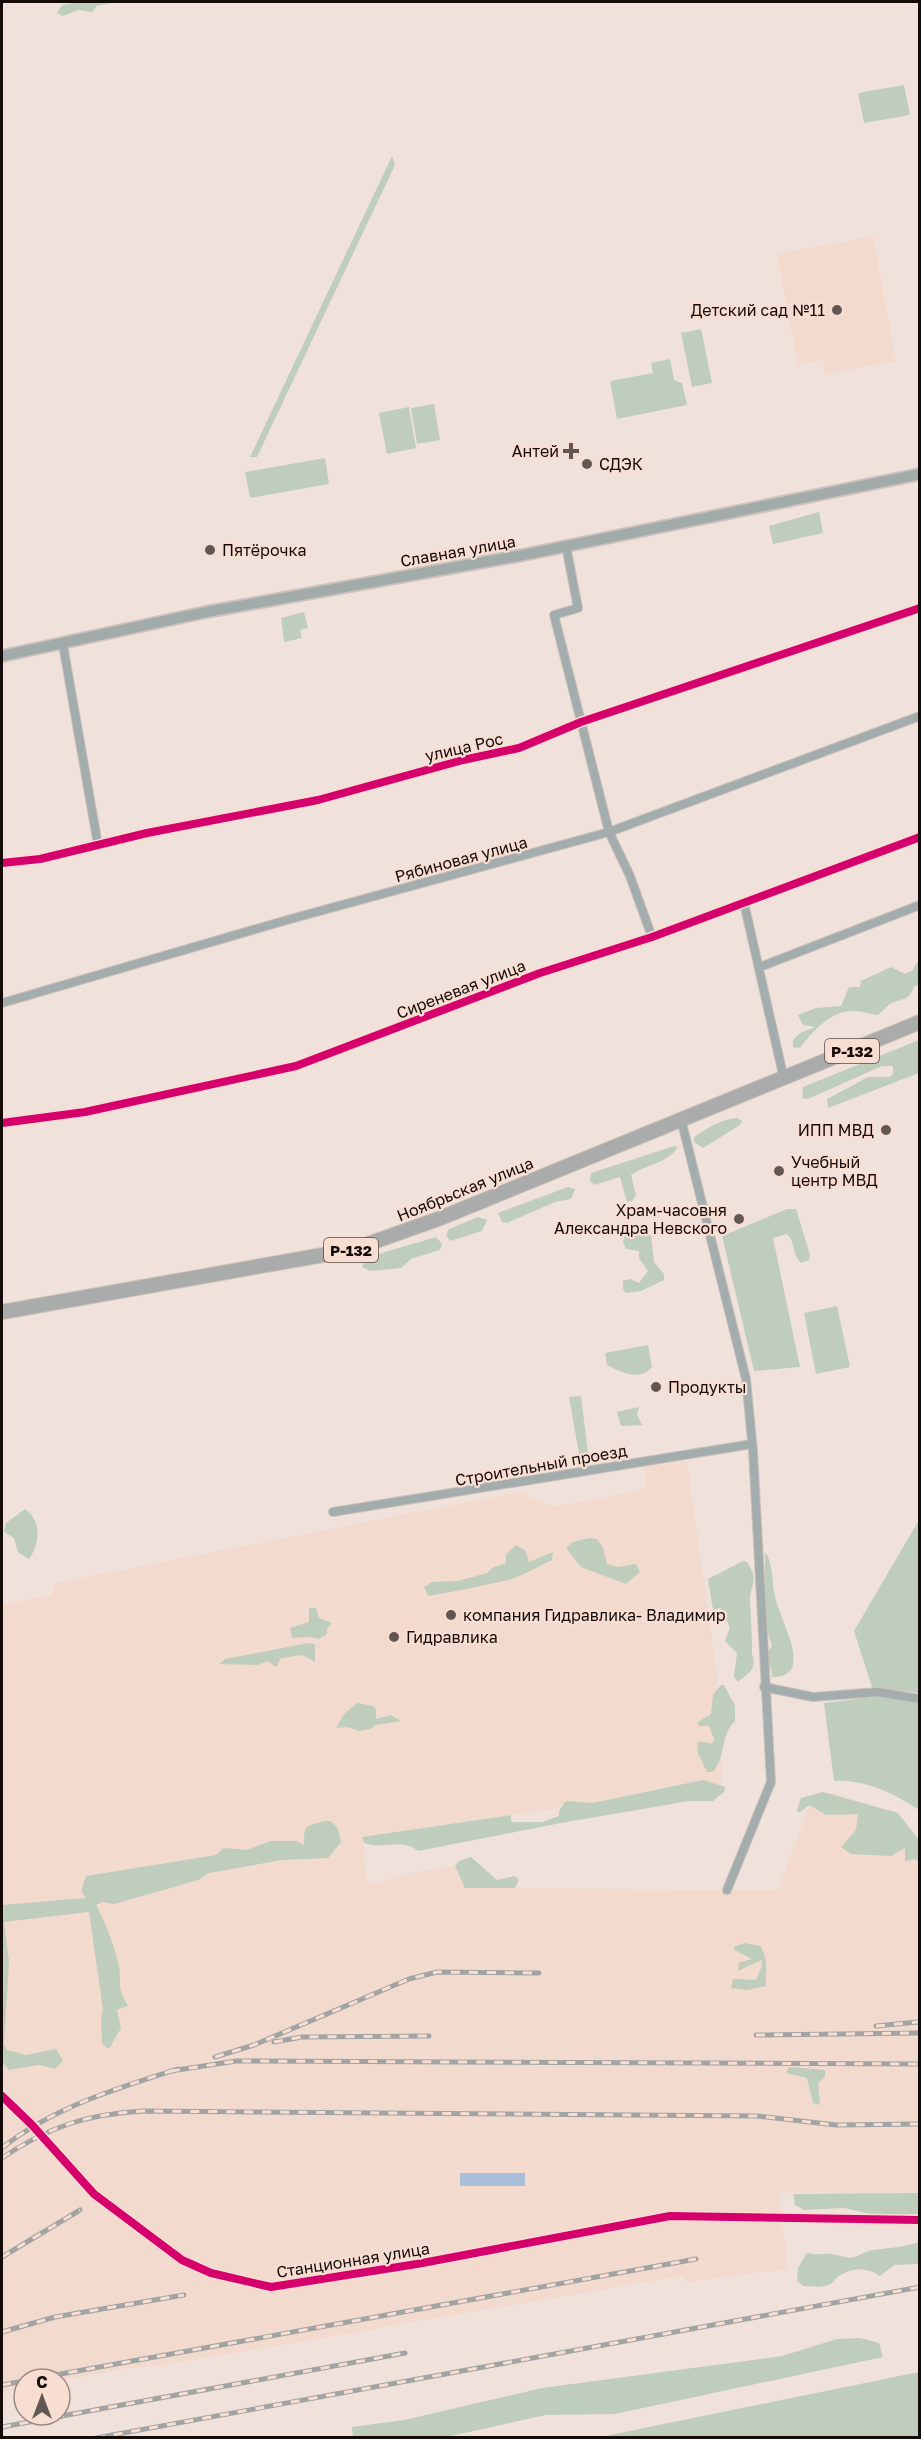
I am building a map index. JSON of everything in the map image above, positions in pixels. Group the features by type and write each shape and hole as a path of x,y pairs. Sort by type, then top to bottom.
{"highway":[{"name":"Ноябрьская улица","path":"2,1312 351,1250 438,1219 920,1022"}],"street":[{"name":"Славная улица","path":"2,656 63,645 217,610 566,546 920,474"},
{"path":"566,546 578,608 554,615 609,832 630,876 652,937"},
{"name":"улица Рос","path":"2,863 40,859 318,800 463,760 519,748 581,722 920,608"},
{"path":"63,645 98,845"},
{"name":"Рябиновая улица","path":"2,1003 609,832 920,716"},
{"name":"Сиреневая улица","path":"2,1123 85,1112 296,1066 540,973 652,937 920,837"},
{"path":"744,903 784,1079"},
{"path":"760,967 920,905"},
{"path":"681,1119 746,1378 752,1444 771,1782 728,1890"},
{"name":"Строительный проезд","path":"333,1512 752,1444"},
{"path":"764,1687 813,1697 878,1692 920,1699"},
{"name":"Станционная улица","path":"2,2096 32,2125 94,2194 182,2260 211,2273 271,2287 417,2264 670,2216 920,2220"}],"shaded area":[{"name":"Детский сад №11","path":"873,236 896,361 826,374 823,360 798,365 777,254"},
{"path":"687,1461 717,1674 722,1784 363,1837 367,1885 416,1872 455,1866 465,1888 778,1890 808,1809 833,1793 898,1813 919,1840 919,2193 779,2193 788,2269 687,2282 682,2276 153,2367 130,2368 72,2379 72,2367 12,2367 12,2390 2,2392 2,1605 51,1595 55,1583 519,1492 554,1507 645,1489 644,1466"}],"green space":[{"path":"80,2 116,2 97,6 92,12 78,10 63,16 57,13 62,5"},
{"path":"904,85 910,115 864,123 858,93"},
{"path":"392,156 395,165 257,457 250,457"},
{"path":"701,329 712,383 692,387 681,333"},
{"path":"670,359 674,380 682,383 687,405 617,419 610,381 653,373 651,363"},
{"path":"434,404 440,440 417,444 411,408"},
{"path":"409,407 416,448 387,454 379,413"},
{"path":"325,458 329,484 250,498 245,472"},
{"path":"819,512 823,533 773,544 769,526"},
{"path":"304,612 308,628 300,630 302,638 284,642 281,618"},
{"path":"919,959 919,985 914,986 908,997 890,1004 878,1015 852,1011 834,1016 815,1030 800,1048 793,1047 793,1040 800,1033 815,1027 803,1025 798,1015 816,1008 841,1006 849,987 860,987 861,981 891,967 905,974 913,970"},
{"path":"919,1040 919,1073 828,1108 827,1099 868,1077 889,1077 893,1074 893,1066 882,1066 808,1099 802,1098 803,1087"},
{"path":"737,1118 742,1121 740,1125 703,1148 694,1142 694,1137 709,1127"},
{"path":"674,1146 678,1147 668,1157 631,1175 636,1195 632,1201 627,1202 620,1177 594,1185 590,1181 591,1173"},
{"path":"568,1187 575,1189 571,1199 555,1202 507,1223 502,1222 498,1213"},
{"path":"787,1209 796,1209 810,1255 809,1260 801,1263 786,1234 773,1238 800,1367 754,1371 722,1236"},
{"path":"478,1217 487,1220 482,1231 450,1241 446,1235 449,1229"},
{"path":"638,1226 651,1236 654,1262 664,1274 664,1280 641,1291 626,1293 623,1289 623,1281 630,1279 639,1283 648,1271 639,1258 639,1251 626,1249 623,1242 626,1233"},
{"path":"436,1237 442,1244 440,1250 411,1259 401,1268 370,1271 362,1267 365,1258"},
{"path":"837,1306 850,1367 816,1374 804,1313"},
{"path":"648,1345 652,1367 647,1372 630,1374 607,1365 605,1353"},
{"path":"581,1396 589,1462 581,1465 569,1397"},
{"path":"639,1407 637,1415 642,1425 621,1426 617,1412"},
{"path":"25,1509 31,1514 38,1533 33,1553 29,1559 18,1552 14,1538 4,1532 6,1523"},
{"path":"919,1520 919,1693 872,1687 854,1631"},
{"path":"589,1538 597,1539 603,1548 607,1564 618,1567 636,1564 640,1572 626,1584 581,1567 566,1548 573,1542"},
{"path":"516,1545 525,1550 529,1562 553,1552 552,1560 508,1580 428,1596 424,1587 432,1582 458,1581 487,1573 494,1567 506,1563 506,1554"},
{"path":"765,1552 771,1566 776,1601 791,1642 794,1660 791,1670 777,1677 772,1677 771,1668 766,1662 767,1653 772,1646 764,1621"},
{"path":"743,1561 747,1562 754,1578 750,1602 754,1664 738,1682 734,1677 737,1653 725,1641 730,1627 720,1608 713,1610 708,1579"},
{"path":"309,1608 316,1608 319,1618 332,1623 327,1629 327,1634 319,1639 292,1638 290,1628 309,1622"},
{"path":"308,1643 315,1644 315,1662 302,1655 281,1658 276,1667 268,1661 258,1665 219,1664 225,1659"},
{"path":"721,1685 724,1685 735,1706 735,1721 726,1734 718,1765 713,1772 707,1772 698,1753 697,1743 700,1741 712,1744 714,1739 709,1726 699,1726 698,1722 711,1714 713,1695"},
{"path":"882,1696 919,1701 919,1810 900,1798 868,1785 834,1781 824,1703"},
{"path":"357,1703 373,1706 376,1709 376,1719 391,1715 401,1721 375,1725 370,1729 359,1731 348,1727 336,1728 344,1714"},
{"path":"703,1780 725,1787 724,1792 713,1801 689,1801 418,1851 399,1844 371,1845 364,1843 362,1837 511,1815 511,1822 543,1822 559,1816 559,1811 566,1801 593,1803"},
{"path":"823,1792 898,1813 919,1840 919,1862 915,1859 905,1861 905,1848 891,1856 851,1854 841,1847 856,1830 858,1814 826,1815 809,1805 799,1813 797,1810 801,1798"},
{"path":"331,1821 338,1829 341,1842 328,1858 282,1860 209,1873 198,1880 171,1888 114,1904 103,1902 96,1905 115,1951 121,1990 128,2006 117,2010 121,2028 109,2049 102,2044 103,2010 89,1912 4,1922 9,1962 4,2044 7,2050 26,2055 56,2049 63,2061 55,2069 39,2065 9,2070 2,2062 2,1905 86,1898 81,1891 86,1876 216,1855 224,1848 246,1850 271,1841 297,1841 304,1845 307,1827"},
{"path":"471,1857 497,1880 515,1876 519,1880 515,1888 465,1888 455,1866 459,1861"},
{"path":"744,1943 761,1946 766,1960 766,1986 747,1990 731,1988 733,1979 756,1980 762,1966 761,1960 738,1971 739,1963 752,1959 734,1950 734,1947"},
{"path":"789,2067 825,2070 825,2077 818,2083 820,2105 813,2103 807,2078 786,2073"},
{"path":"919,2193 919,2214 870,2214 844,2208 804,2210 795,2205 793,2194"},
{"path":"919,2242 919,2264 894,2265 880,2276 870,2271 855,2270 844,2273 830,2284 822,2286 803,2286 797,2281 798,2268 807,2253 832,2254 851,2258 870,2251"},
{"path":"860,2338 879,2343 883,2357 615,2414 546,2415 446,2437 353,2437 352,2427 404,2420 542,2388 782,2356 837,2339"},
{"path":"919,2372 919,2437 600,2437"}],"water":[{"path":"460,2173 525,2173 525,2186 460,2186"}],"railway":[{"path":"215,2057 254,2045 409,1979 437,1972 539,1973"},
{"path":"876,2026 918,2022"},
{"path":"756,2035 919,2033"},
{"path":"274,2042 302,2037 429,2036"},
{"path":"171,2071 236,2061 920,2064"},
{"path":"2,2148 42,2121 64,2110 178,2069"},
{"path":"2,2158 36,2138 69,2124 104,2115 143,2111 757,2116 836,2125 920,2124"},
{"path":"2,2257 80,2210"},
{"path":"72,2372 696,2259"},
{"path":"96,2438 920,2287"},
{"path":"2,2332 55,2317 184,2295"},
{"path":"2,2427 405,2353"},
{"path":"2,2385 12,2383"}],"cycle path":[{"path":"2,863 40,859 147,833 318,800 463,760 519,748 581,722 920,608"},
{"path":"2,1123 85,1112 296,1066 540,973 652,937 920,837"},
{"path":"2,2096 32,2125 94,2194 182,2260 211,2273 271,2287 417,2264 670,2216 920,2220"}],"place":[{"name":"Детский сад №11","path":"837,310"},
{"name":"Антей","path":"571,451"},
{"name":"СДЭК","path":"587,464"},
{"name":"Пятёрочка","path":"210,550"},
{"name":"ИПП МВД","path":"886,1130"},
{"name":"Учебный центр МВД","path":"779,1171"},
{"name":"Храм-часовня Александра Невского","path":"739,1219"},
{"name":"Продукты","path":"656,1387"},
{"name":"компания Гидравлика- Владимир","path":"451,1615"},
{"name":"Гидравлика","path":"394,1637"}]}
